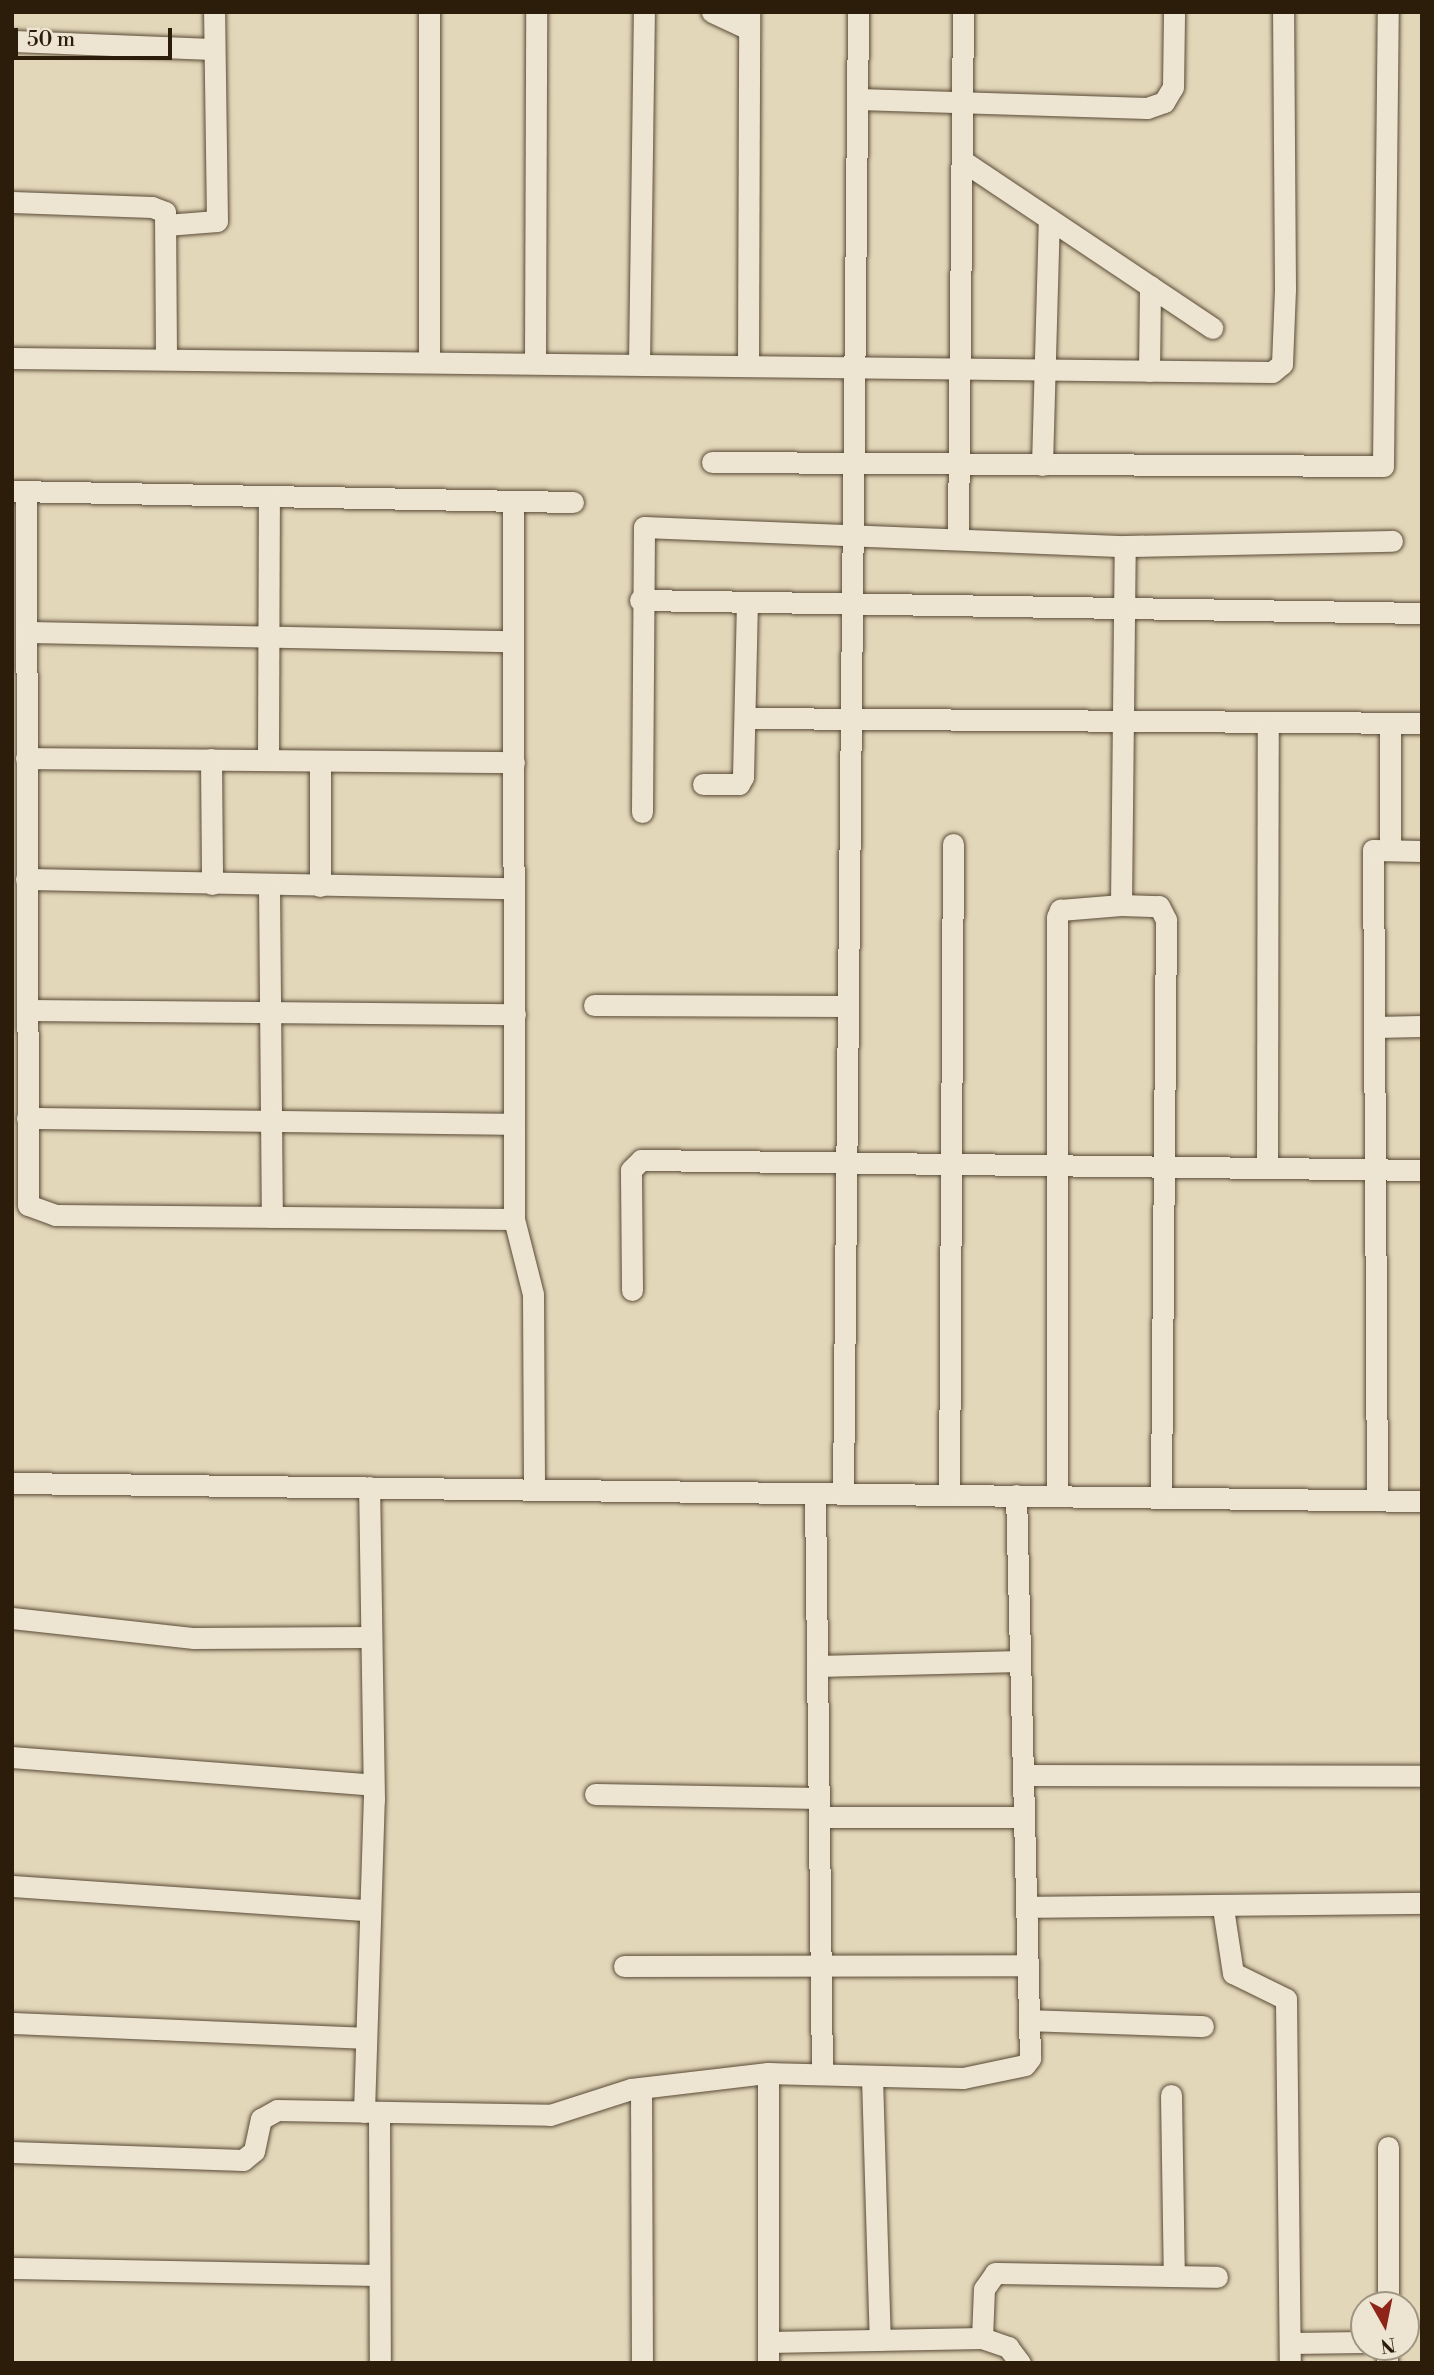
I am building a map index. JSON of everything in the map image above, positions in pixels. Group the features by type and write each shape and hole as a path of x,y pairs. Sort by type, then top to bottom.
{"street":[{"path":"166,225 217,221 214,12"},
{"path":"429,12 429,362"},
{"path":"535,363 536,12"},
{"path":"639,364 644,12"},
{"path":"712,12 748,21 748,365"},
{"path":"843,1493 843,1162 848,1006 856,459 858,12"},
{"path":"958,538 962,369 963,12"},
{"path":"858,99 1137,110 1164,102 1173,87 1174,12"},
{"path":"12,358 1262,373 1282,364 1283,12"},
{"path":"712,462 856,459 1042,465 1383,466 1388,12"},
{"path":"12,41 214,49"},
{"path":"963,161 1212,328"},
{"path":"12,202 152,207 165,212 166,359"},
{"path":"1042,465 1049,219"},
{"path":"1149,372 1150,286"},
{"path":"514,1219 37,1213 27,1200 27,1118 20,1070 27,1010 26,632 19,491 573,502"},
{"path":"268,760 269,498"},
{"path":"513,501 514,1219 533,1294 534,1489"},
{"path":"642,811 640,600 644,527 1125,546 1392,541"},
{"path":"1121,905 1126,721 1125,546"},
{"path":"640,600 1422,613"},
{"path":"703,784 742,781 747,602"},
{"path":"26,632 513,641"},
{"path":"745,718 1422,723"},
{"path":"1267,1168 1268,722"},
{"path":"1390,723 1390,850"},
{"path":"26,758 514,762"},
{"path":"211,760 212,884"},
{"path":"320,761 320,886"},
{"path":"949,1495 953,844"},
{"path":"1377,1500 1373,850 1422,851"},
{"path":"26,879 270,886 514,888"},
{"path":"270,886 272,1217"},
{"path":"1057,1496 1057,917 1060,910 1121,905 1159,906 1166,920 1161,1167 1161,1497"},
{"path":"594,1005 848,1006"},
{"path":"27,1010 515,1014"},
{"path":"1374,1027 1422,1026"},
{"path":"27,1118 514,1124"},
{"path":"632,1290 636,1161 1422,1170"},
{"path":"12,1483 1422,1501"},
{"path":"369,1487 373,1785 363,2038 371,2113 379,2274 380,2363"},
{"path":"815,1493 822,2074"},
{"path":"12,2152 243,2160 252,2155 259,2124 269,2113 550,2115 641,2088 768,2073 963,2078 1016,2071 1030,2058 1016,1495"},
{"path":"12,1618 194,1638 370,1637"},
{"path":"817,1666 1020,1661"},
{"path":"12,1758 373,1785"},
{"path":"1023,1775 1422,1776"},
{"path":"595,1794 819,1808 1024,1816"},
{"path":"12,1886 368,1910"},
{"path":"1026,1907 1223,1908 1422,1903"},
{"path":"1223,1908 1233,1973 1286,1999 1290,2353 1350,2344"},
{"path":"624,1966 1028,1965"},
{"path":"1029,2020 1203,2026"},
{"path":"12,2023 363,2038"},
{"path":"768,2073 768,2352 880,2340 982,2338 1008,2347 1020,2363"},
{"path":"872,2077 880,2340"},
{"path":"641,2088 642,2363"},
{"path":"1171,2095 1174,2276"},
{"path":"1388,2147 1388,2291"},
{"path":"12,2267 379,2274"},
{"path":"982,2338 984,2289 995,2273 1217,2277"}]}
